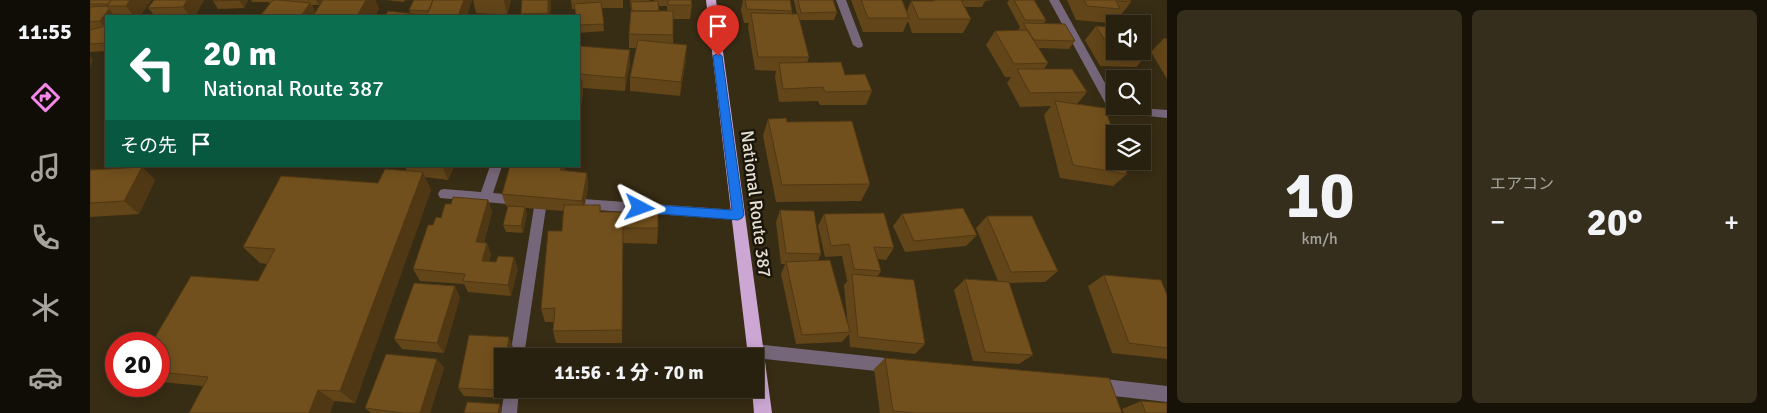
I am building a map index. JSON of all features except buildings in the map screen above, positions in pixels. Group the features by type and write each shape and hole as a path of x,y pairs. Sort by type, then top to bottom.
{"highway":[{"name":"National Route 387","path":"710,0 755,348"},
{"name":"National Route 387","path":"761,398 763,413"}],"street":[{"path":"841,0 858,45"},
{"path":"1054,0 1114,109 1167,114"},
{"path":"486,197 496,167"},
{"path":"444,194 738,215"},
{"path":"519,348 551,202"},
{"path":"764,353 912,368"},
{"path":"1079,384 1167,394"},
{"path":"509,413 511,398"}],"route":[{"path":"640,208 738,215 718,56"}]}
